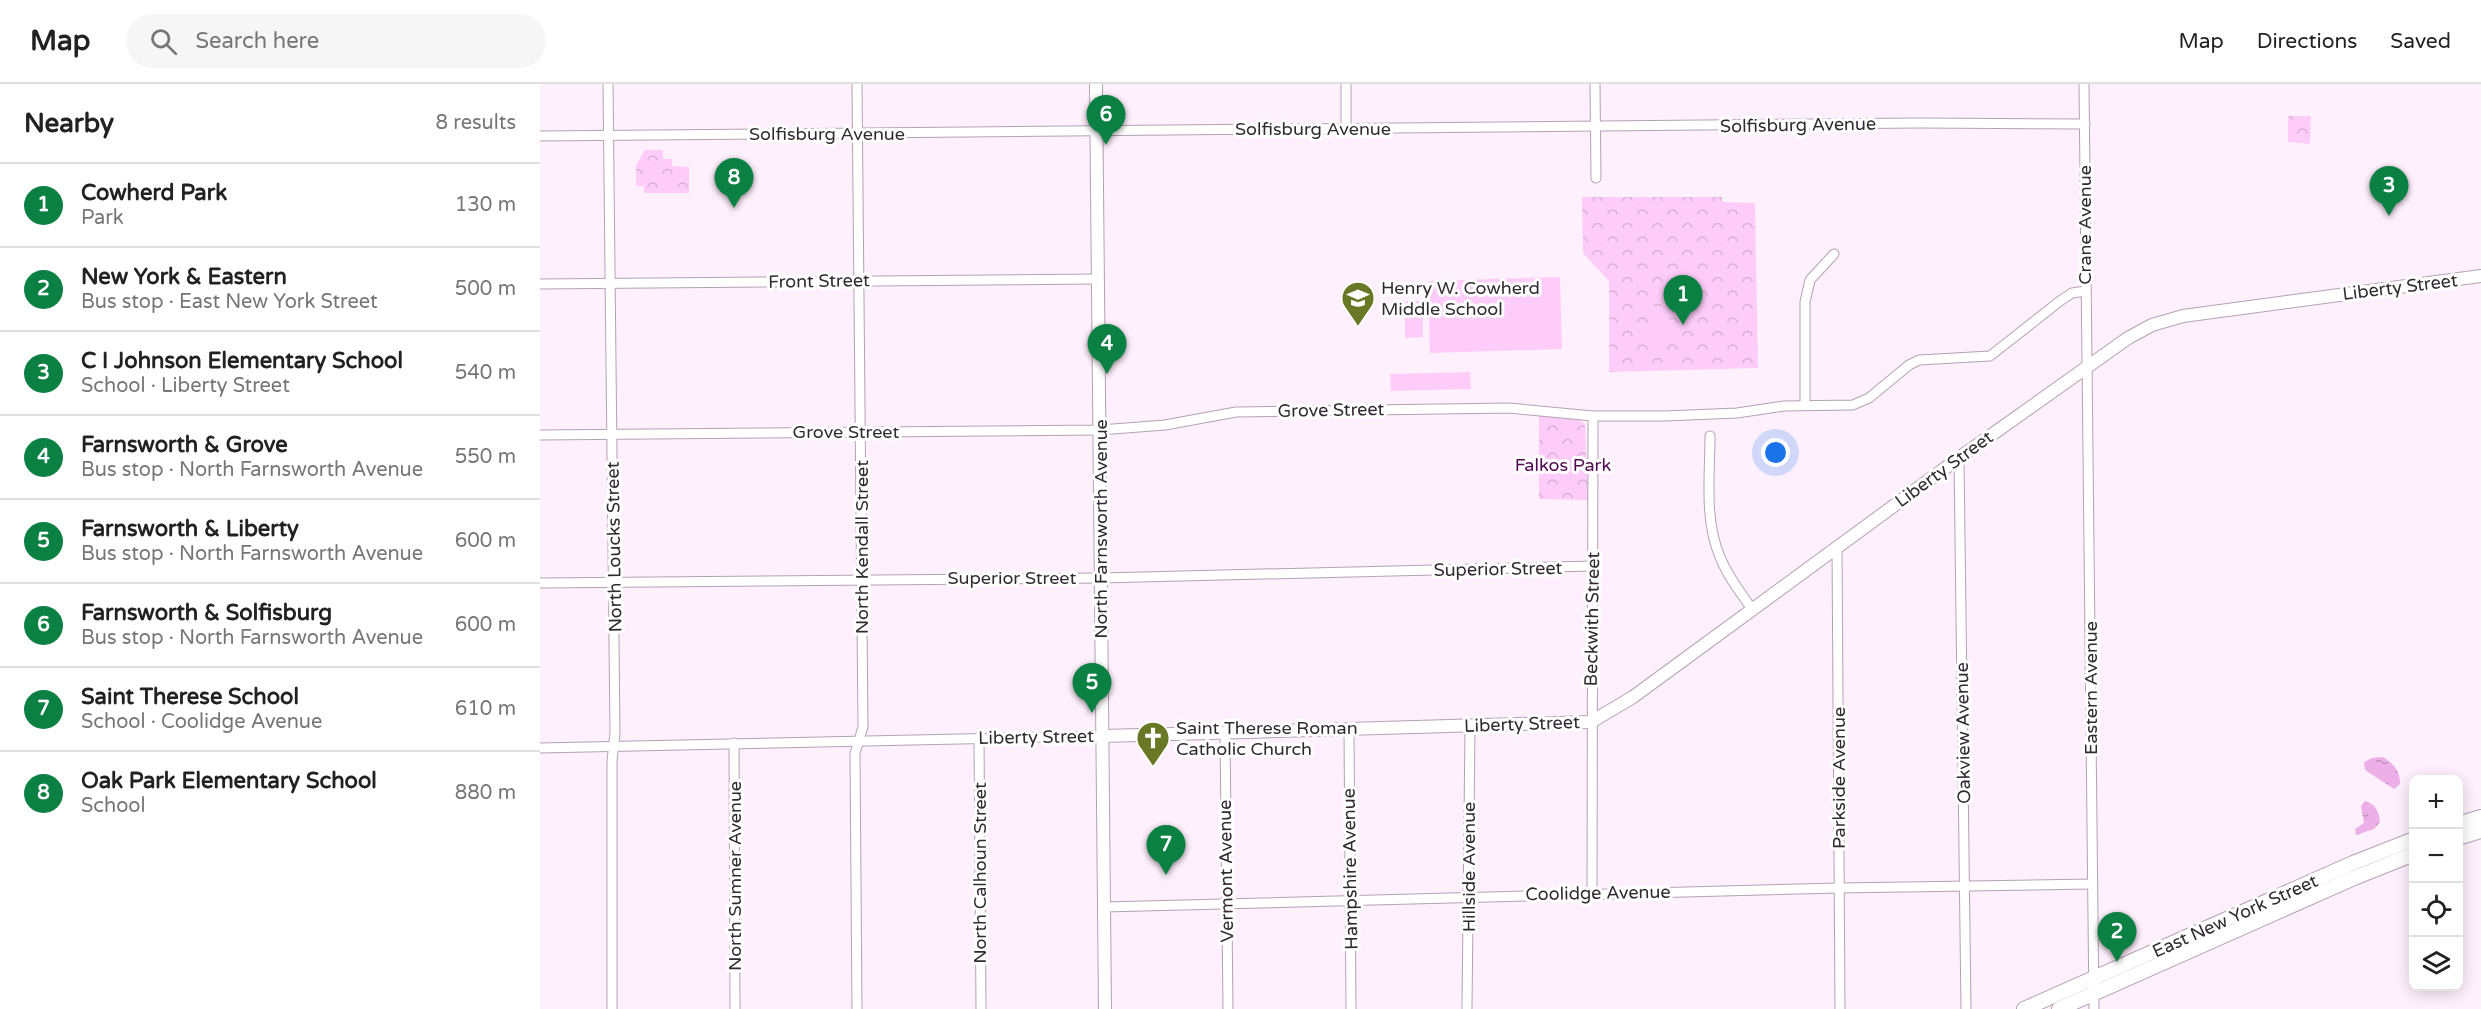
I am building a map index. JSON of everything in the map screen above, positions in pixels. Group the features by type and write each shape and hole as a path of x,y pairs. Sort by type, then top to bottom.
{"main road":[{"path":"2463,822 2481,816"},
{"path":"2463,836 2481,831"},
{"name":"East New York Street","path":"2024,1009 2409,841"},
{"name":"East New York Street","path":"2059,1009 2409,856"}],"street":[{"name":"North Loucks Street","path":"609,84 614,582 612,1009"},
{"name":"North Kendall Street","path":"857,84 863,727 855,753 858,1009"},
{"name":"North Farnsworth Avenue","path":"1096,84 1105,1009"},
{"path":"1346,84 1346,129"},
{"path":"1595,84 1596,178"},
{"name":"Crane Avenue","path":"2084,84 2088,366"},
{"name":"Solfisburg Avenue","path":"540,136 1921,123 2085,124"},
{"path":"1805,405 1805,302 1810,280 1834,254"},
{"name":"Liberty Street","path":"540,748 1348,730 1591,722 1633,697 1837,546 2140,331 2178,316 2481,276"},
{"name":"Front Street","path":"540,284 1098,279"},
{"name":"Grove Street","path":"540,435 1100,430 1165,425 1236,412 1509,408 1593,416 1737,413 1805,405 1853,405 1869,398 1909,365 1919,360 1990,356 2060,301 2072,293 2086,291"},
{"name":"Eastern Avenue","path":"2088,366 2094,1009"},
{"name":"Beckwith Street","path":"1592,894 1593,416"},
{"path":"1710,436 1710,511 1715,544 1731,578 1752,609"},
{"name":"Oakview Avenue","path":"1959,458 1966,1009"},
{"name":"Parkside Avenue","path":"1837,546 1840,1009"},
{"name":"Superior Street","path":"540,583 1101,578 1593,566"},
{"name":"Hillside Avenue","path":"1467,1008 1470,897 1470,726"},
{"name":"Hampshire Avenue","path":"1348,730 1351,1009"},
{"name":"Vermont Avenue","path":"1225,733 1228,1009"},
{"name":"North Calhoun Street","path":"979,737 981,1009"},
{"name":"North Sumner Avenue","path":"734,743 735,1009"},
{"name":"Coolidge Avenue","path":"1104,907 1839,888 2092,884"}],"green space":[{"path":"2288,116 2311,116 2310,144 2288,142"},
{"path":"645,150 663,150 663,159 672,159 672,166 689,167 689,193 644,193 644,186 636,186 636,165"},
{"path":"1582,197 1722,197 1722,202 1755,203 1758,368 1609,372 1609,281 1583,253"},
{"path":"1560,277 1562,349 1430,353 1428,281"},
{"path":"1405,301 1423,301 1423,337 1405,338"},
{"path":"1651,306 1669,306 1670,340 1651,340"},
{"path":"1470,372 1471,389 1391,391 1390,374"},
{"name":"Falkos Park","path":"1539,416 1579,420 1585,424 1588,500 1539,499"}],"water":[{"path":"2383,757 2398,772 2400,784 2394,789 2365,770 2364,762 2372,758"},
{"path":"2365,801 2376,809 2380,822 2374,829 2356,835 2355,829 2364,823 2361,806"}],"place":[{"name":"Farnsworth & Solfisburg","path":"1106,145"},
{"name":"Oak Park Elementary School","path":"734,208"},
{"name":"C I Johnson Elementary School","path":"2389,216"},
{"name":"Cowherd Park","path":"1683,325"},
{"name":"Henry W. Cowherd Middle School","path":"1358,327"},
{"name":"Farnsworth & Grove","path":"1107,374"},
{"name":"Farnsworth & Liberty","path":"1092,713"},
{"name":"Saint Therese Roman Catholic Church","path":"1153,767"},
{"name":"Saint Therese School","path":"1166,875"},
{"name":"New York & Eastern","path":"2117,962"}]}
